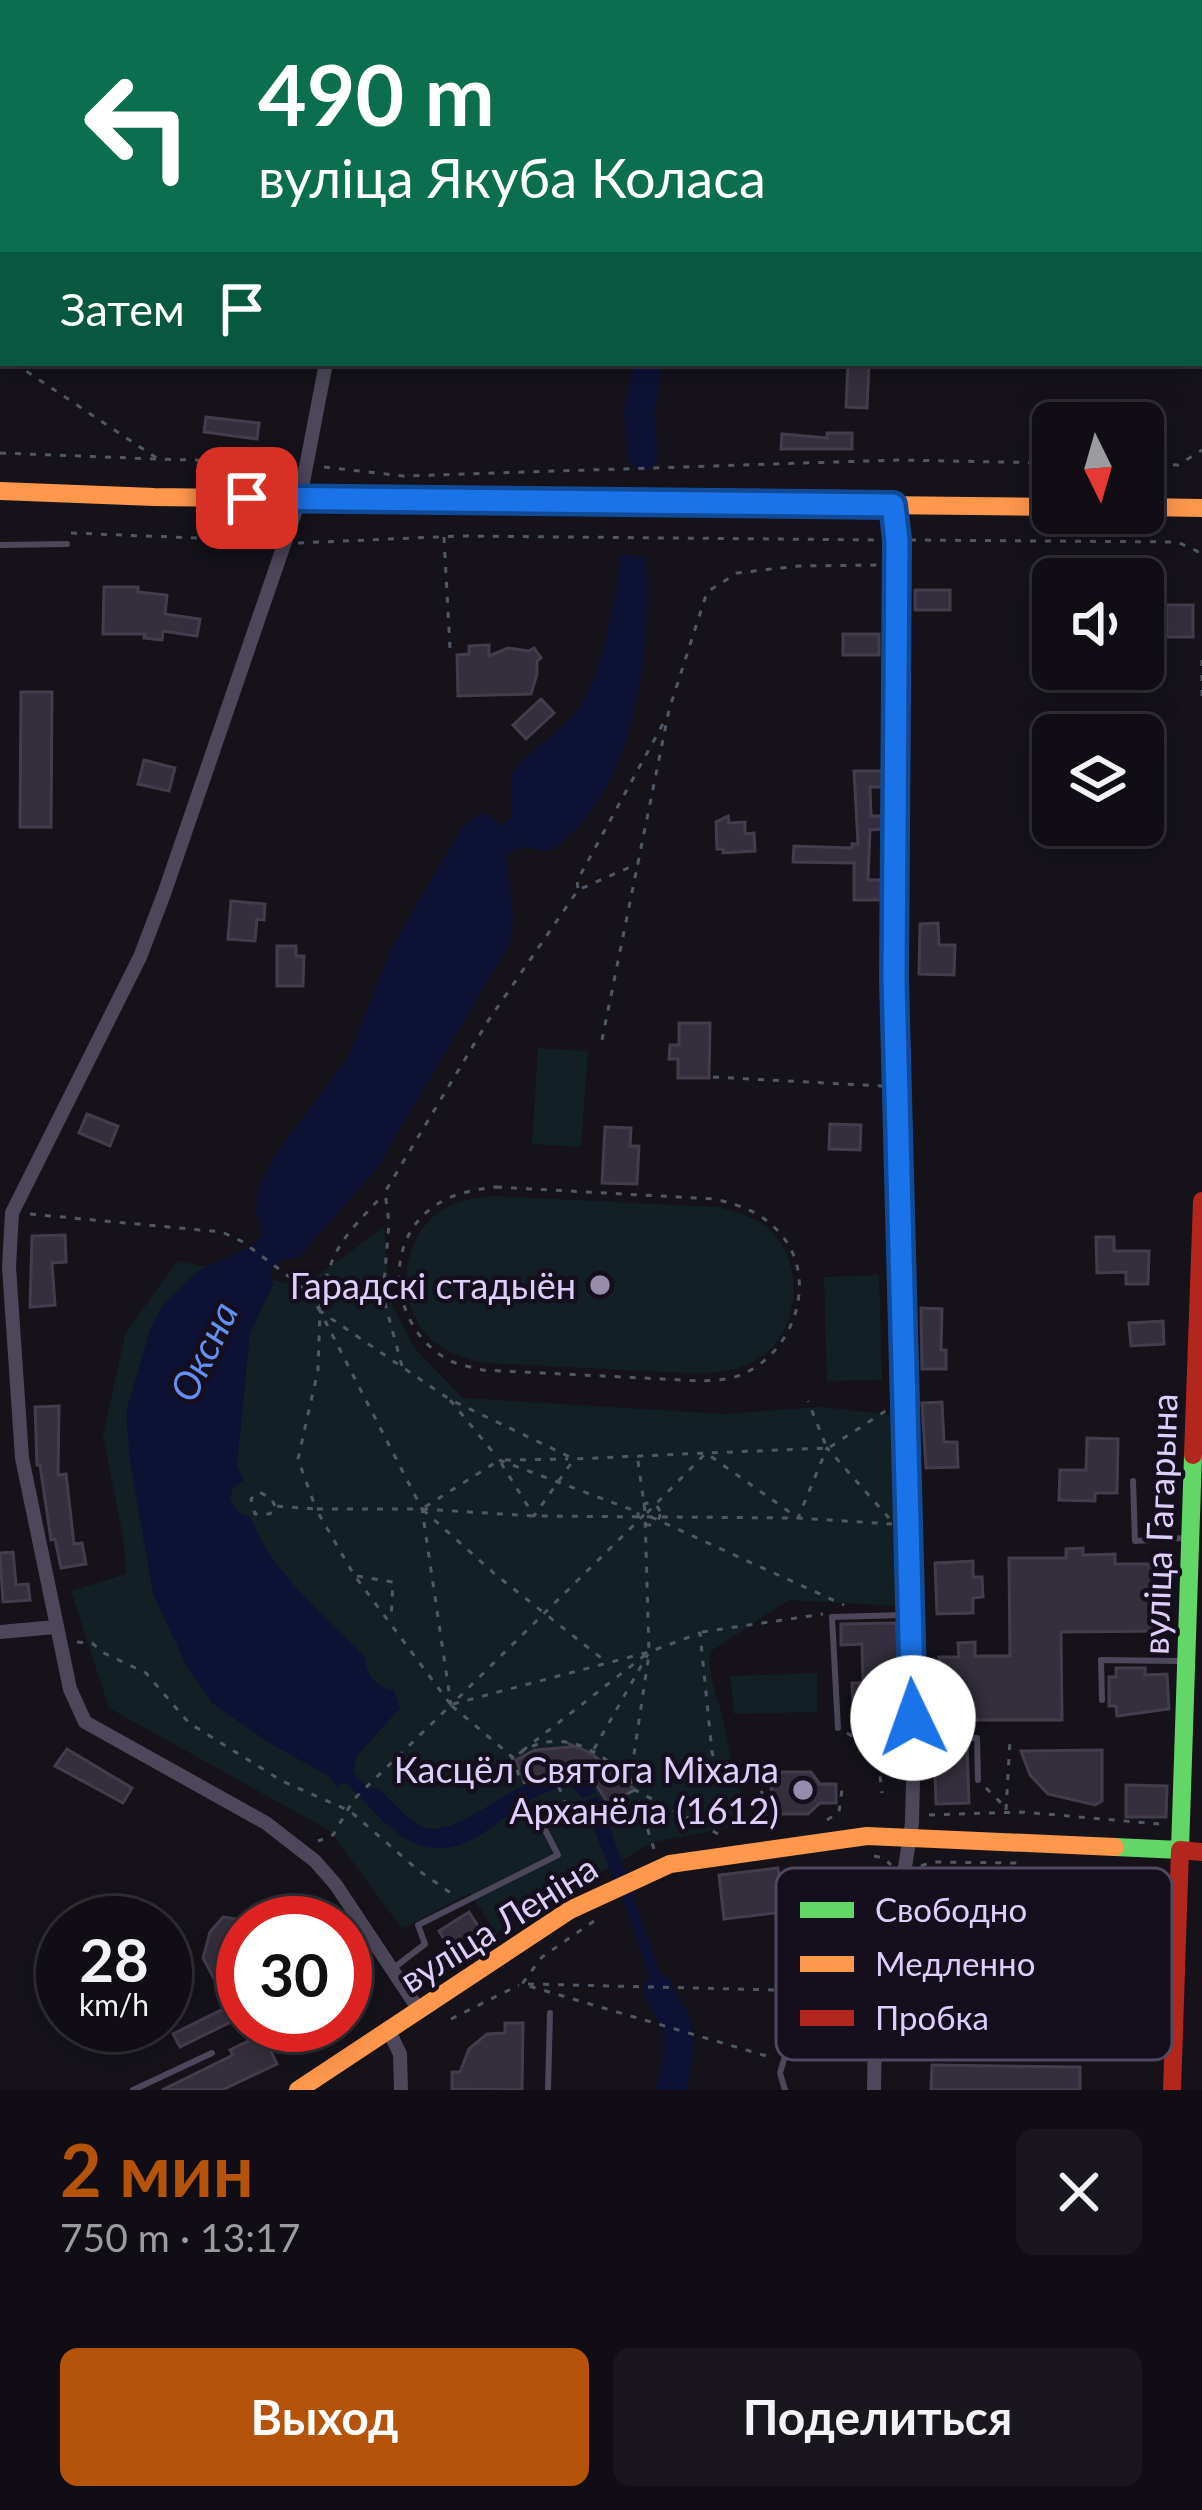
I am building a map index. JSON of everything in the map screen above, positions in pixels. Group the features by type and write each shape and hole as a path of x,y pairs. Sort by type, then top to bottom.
{"main road":[{"path":"0,491 1032,507"},
{"path":"1164,508 1202,508"},
{"name":"вуліца Гагарына","path":"1172,2090 1180,1850 1195,1684 1189,1661 1202,1201"},
{"name":"вуліца Леніна","path":"298,2090 418,2010 600,1905 642,1875 703,1856 867,1836 1202,1852"}],"street":[{"path":"325,366 300,498 140,957 12,1213 9,1267 22,1458 55,1628 70,1688 85,1722 194,1780 299,1847 336,1886 418,2010"},
{"path":"893,505 897,540 900,1524 914,1738 911,1836 903,1868"},
{"path":"0,1633 55,1628"},
{"path":"389,2031 400,2054 401,2090"},
{"path":"874,2090 876,2060"}],"lane":[{"path":"0,545 67,544"},
{"path":"1133,1481 1135,1540 1192,1538"},
{"path":"838,1728 832,1617 907,1615"},
{"path":"1102,1700 1101,1660 1189,1661"},
{"path":"914,1738 977,1738 978,1780"},
{"path":"392,1969 425,1944 418,1925 557,1855 542,1824"},
{"path":"548,2090 550,2013"},
{"path":"133,2090 212,2053"},
{"path":"783,2062 780,2073 785,2090"}],"path":[{"path":"18,366 158,459"},
{"path":"1164,465 1178,465 1202,450"},
{"path":"0,453 259,460 403,476 876,460 1032,463"},
{"path":"1178,465 1178,474"},
{"path":"66,533 285,543 444,537 1177,539 1202,559"},
{"path":"444,537 449,648"},
{"path":"602,1040 668,716 707,592 737,573 799,566 897,565"},
{"path":"1202,660 1202,704"},
{"path":"578,890 577,881 668,716"},
{"path":"568,1808 553,1774 522,1783 513,1758 451,1705 354,1575 316,1509 298,1459 318,1370 325,1278 338,1243 386,1192 488,1021 578,890 638,864"},
{"path":"712,1077 896,1087"},
{"path":"496,1187 715,1198 749,1208 778,1230 796,1261 800,1296 791,1330 769,1359 738,1377 702,1381 483,1370 449,1360 421,1339 403,1308 398,1272 407,1238 429,1210 460,1192 496,1187"},
{"path":"386,1192 389,1223 383,1296 403,1367"},
{"path":"12,1213 222,1232 243,1242 308,1292 422,1509 451,1705"},
{"path":"320,1311 448,1399 574,1460"},
{"path":"448,1399 499,1460 534,1516"},
{"path":"808,1401 827,1448 887,1516 900,1524"},
{"path":"422,1509 499,1460 638,1459 827,1448 889,1409"},
{"path":"798,1518 827,1448"},
{"path":"645,1514 706,1453"},
{"path":"706,1453 798,1518"},
{"path":"630,1780 649,1652 646,1524 638,1459"},
{"path":"499,1460 638,1515 646,1524"},
{"path":"534,1516 574,1460"},
{"path":"644,1504 654,1505"},
{"path":"299,1847 333,1835 354,1799 544,1613 644,1504"},
{"path":"654,1505 660,1518"},
{"path":"275,1506 534,1516 645,1514 852,1609 700,1633 649,1652 451,1705"},
{"path":"422,1509 607,1662"},
{"path":"886,1527 887,1516"},
{"path":"646,1524 660,1518 798,1518 886,1527 900,1524"},
{"path":"354,1575 393,1582 391,1622"},
{"path":"55,1628 78,1643 92,1642 146,1673 179,1714 247,1761 350,1811 418,1870 464,1902"},
{"path":"635,1790 738,1844 712,1752 700,1633"},
{"path":"594,1749 649,1652"},
{"path":"649,1652 517,1755 550,1742 594,1749 630,1780 658,1862"},
{"path":"838,1728 877,1752 882,1792"},
{"path":"978,1780 1006,1810 1010,1740"},
{"path":"763,1761 761,1795 771,1822 779,1828"},
{"path":"811,1823 839,1812 842,1789"},
{"path":"587,1812 635,1790"},
{"path":"917,1868 932,1862 1027,1863"},
{"path":"522,1984 542,1957 600,1905"},
{"path":"522,1984 776,2060"},
{"path":"451,2019 522,1984 776,1989"},
{"path":"777,2060 783,2062"}],"shaded area":[{"path":"538,1048 588,1051 581,1147 532,1144"},
{"name":"Гарадскі стадыён","path":"495,1196 717,1207 748,1216 775,1235 790,1263 793,1296 785,1327 766,1353 752,1362 705,1374 483,1363 452,1353 426,1334 410,1306 409,1257 423,1228 441,1211 463,1201"},
{"path":"384,1227 390,1301 415,1349 463,1398 725,1414 823,1407 900,1416 897,1606 789,1600 711,1651 712,1679 753,1835 749,1824 653,1842 496,1933 470,1893 402,1929 330,1831 109,1708 71,1591 126,1574 103,1436 125,1334 177,1261 303,1286"},
{"path":"879,1275 882,1380 827,1381 824,1277"},
{"path":"817,1673 817,1712 734,1714 730,1676"}],"water":[{"path":"620,554 646,557 646,635 633,718 603,794 580,825 551,851 521,847 506,855 513,920 509,945 377,1168 299,1257 279,1260 270,1271 273,1285 250,1333 237,1466 244,1480 233,1488 230,1499 239,1513 251,1517 284,1574 365,1657 373,1680 394,1690 400,1708 357,1756 353,1772 415,1823 436,1829 558,1773 578,1773 596,1792 583,1798 572,1787 549,1791 468,1842 446,1848 423,1846 397,1833 344,1782 337,1788 329,1776 213,1704 188,1669 153,1594 126,1412 150,1329 164,1303 201,1269 252,1246 263,1235 256,1213 259,1185 280,1148 348,1057 391,949 462,827 480,813 501,826 511,818 511,774 582,703 606,639"},
{"path":"599,1796 661,1975 664,1999 677,2025 661,2014 587,1812 585,1801"}],"building":[{"path":"848,366 869,366 867,408 846,407"},
{"path":"206,417 259,423 257,439 204,432"},
{"path":"827,433 852,433 852,449 781,449 782,434 827,438"},
{"path":"104,587 138,587 138,592 167,595 165,614 200,619 197,636 163,631 162,640 144,638 145,634 103,634"},
{"path":"915,590 950,590 950,610 915,610"},
{"path":"1166,605 1193,605 1193,637 1167,637"},
{"path":"843,634 879,634 879,655 843,655"},
{"path":"489,645 489,656 508,648 534,648 541,658 531,694 458,696 457,655 469,654 469,646"},
{"path":"21,692 52,692 51,827 20,827"},
{"path":"541,699 554,713 526,739 513,725"},
{"path":"144,760 175,768 169,791 138,784"},
{"path":"854,771 884,771 884,787 870,787 871,816 884,816 884,829 870,830 868,880 883,880 883,900 854,900 854,863 793,862 794,846 852,848 858,844"},
{"path":"728,816 729,823 745,822 745,834 754,833 755,851 723,853 717,849 716,822"},
{"path":"231,901 265,904 264,920 257,919 255,941 228,939"},
{"path":"938,923 939,945 955,945 954,975 919,974 920,924"},
{"path":"277,946 296,946 296,956 304,956 303,986 277,986"},
{"path":"679,1023 710,1023 709,1078 678,1078 678,1059 669,1059 670,1045 679,1045"},
{"path":"87,1114 118,1126 110,1146 79,1133"},
{"path":"830,1124 861,1125 860,1150 829,1149"},
{"path":"605,1127 631,1128 630,1146 639,1146 637,1184 602,1183"},
{"path":"65,1235 66,1262 52,1263 55,1305 30,1307 32,1236"},
{"path":"1096,1237 1114,1237 1114,1251 1149,1251 1148,1284 1126,1284 1126,1272 1097,1273"},
{"path":"921,1308 942,1309 941,1350 946,1350 946,1369 922,1369"},
{"path":"1163,1321 1164,1344 1131,1346 1129,1323"},
{"path":"942,1402 944,1442 957,1442 958,1467 926,1468 922,1403"},
{"path":"59,1406 58,1475 66,1474 74,1544 82,1543 86,1564 61,1568 37,1465 35,1407"},
{"path":"1087,1438 1118,1439 1117,1493 1095,1493 1095,1501 1059,1500 1060,1470 1086,1470"},
{"path":"1083,1548 1083,1555 1115,1554 1115,1564 1159,1564 1159,1631 1061,1632 1062,1720 966,1720 966,1730 940,1730 939,1657 959,1657 958,1643 975,1642 975,1656 1010,1656 1009,1558 1066,1558 1066,1549"},
{"path":"13,1552 16,1585 28,1584 30,1600 3,1602 0,1553"},
{"path":"973,1561 973,1577 982,1577 983,1597 973,1598 973,1613 937,1614 935,1563"},
{"path":"896,1623 901,1708 853,1710 852,1683 863,1683 862,1644 841,1645 841,1624"},
{"path":"1116,1668 1167,1674 1169,1709 1117,1716 1116,1706 1109,1706 1109,1677 1116,1677"},
{"path":"569,1744 591,1753 635,1790 608,1803 581,1762 582,1771 563,1768 524,1781 516,1760 535,1750 571,1747"},
{"path":"934,1745 967,1745 969,1803 936,1804"},
{"path":"67,1749 132,1788 123,1803 55,1766"},
{"path":"1102,1750 1102,1801 1095,1805 1048,1794 1030,1775 1021,1751"},
{"name":"Касцёл Святога Міхала Арханёла (1612)","path":"782,1772 811,1772 820,1784 836,1784 836,1803 820,1803 808,1814 781,1814 772,1803 771,1786"},
{"path":"1126,1785 1167,1786 1166,1817 1126,1817"},
{"path":"776,1868 776,1913 724,1919 719,1875"},
{"path":"469,1912 487,1940 457,1959 439,1931"},
{"path":"216,1925 216,1982 203,1958"},
{"path":"216,2012 216,2029 192,2041 192,2024"},
{"path":"505,2023 523,2023 522,2090 452,2089 452,2072 460,2072 469,2049 487,2034 505,2033"},
{"path":"271,2052 277,2064 222,2090 162,2090 233,2055"},
{"path":"932,2065 1080,2067 1080,2090 931,2090"}],"waterway":[{"name":"Оксна","path":"643,455 639,414 647,366"},
{"name":"Оксна","path":"658,1989 679,2034 671,2090"}],"traffic: fast":[{"path":"1115,1847 1180,1850 1193,1455"}],"traffic: slow":[{"path":"0,491 154,497 1032,507"},
{"path":"1164,507 1202,508"},
{"path":"298,2090 570,1910 670,1864 867,1836 1115,1847"}],"traffic: jam":[{"path":"1193,1455 1202,1201"},
{"path":"1172,2090 1180,1850 1202,1852"}],"place":[{"name":"Гарадскі стадыён","path":"600,1285"},
{"name":"Касцёл Святога Міхала Арханёла (1612)","path":"803,1790"}],"route":[{"path":"247,498 893,505 897,540 894,979 898,1244 913,1718"}]}
